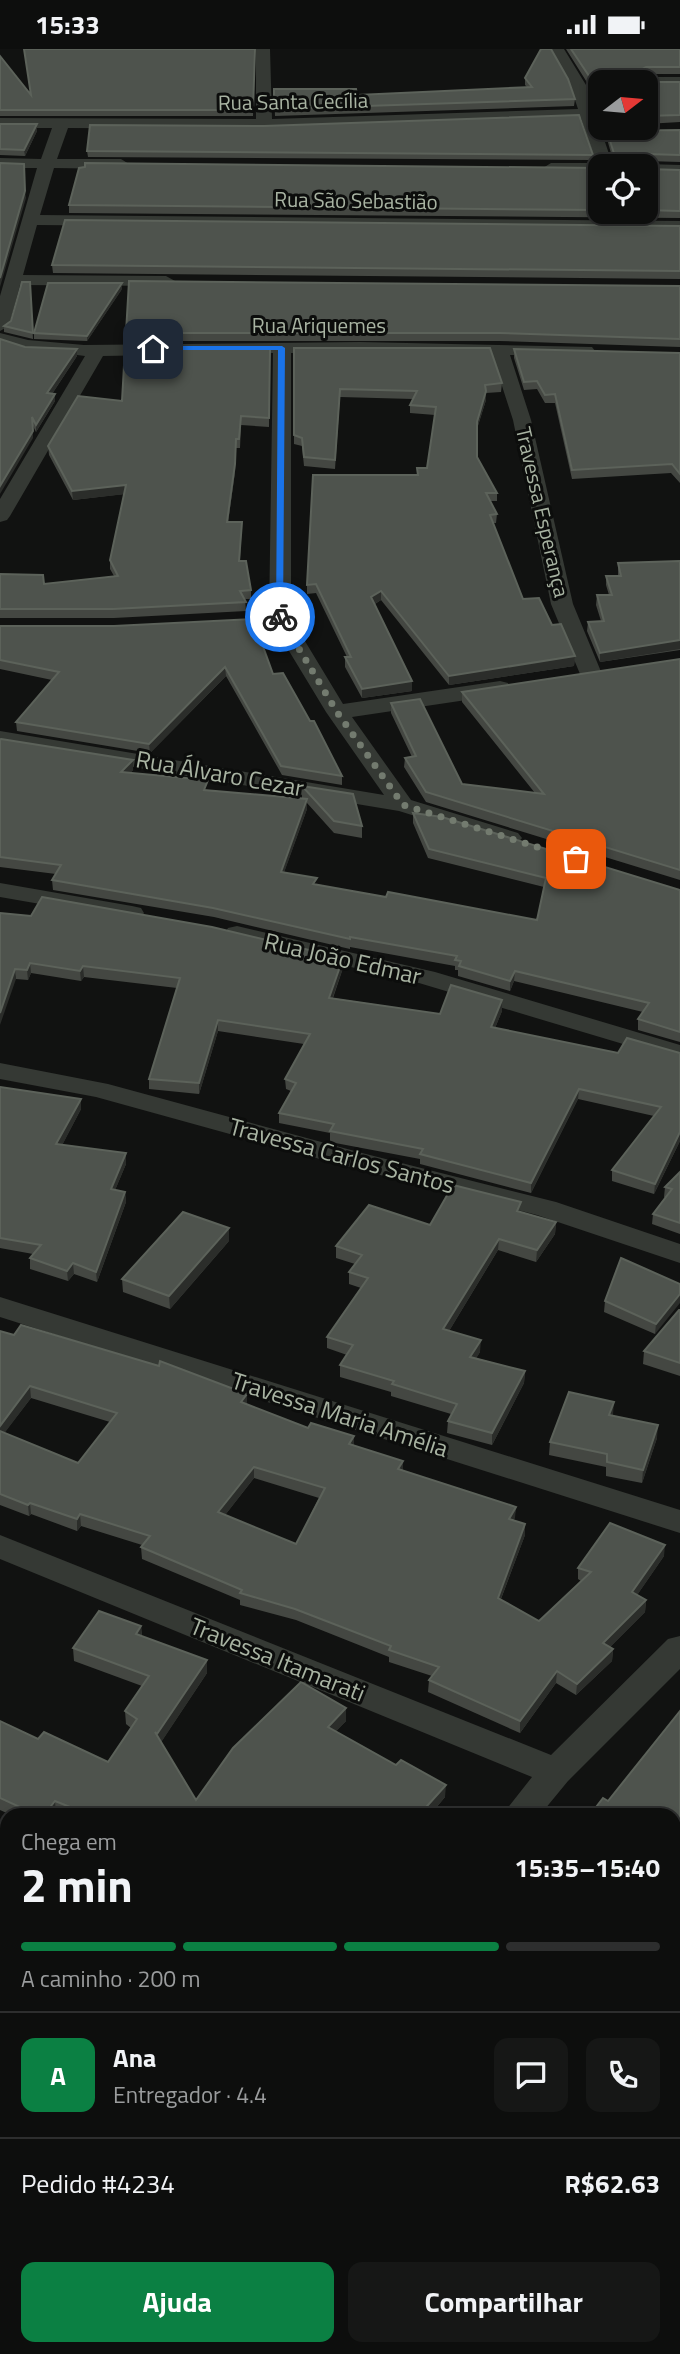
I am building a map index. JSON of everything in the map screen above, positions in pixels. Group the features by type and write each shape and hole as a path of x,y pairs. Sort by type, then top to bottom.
{"street":[{"path":"263,49 264,124"},
{"path":"556,49 584,85 587,113 601,131 602,154"},
{"path":"658,81 676,79"},
{"name":"Rua Santa Cecília","path":"0,123 264,124 587,113"},
{"path":"0,335 47,163 62,123"},
{"path":"0,163 144,164"},
{"path":"531,167 588,167"},
{"path":"658,169 680,170"},
{"name":"Rua São Sebastião","path":"31,220 680,226"},
{"path":"15,280 181,281"},
{"name":"Rua Ariquemes","path":"0,335 26,346 98,349 499,349 610,352"},
{"path":"282,348 280,618 337,712 403,805"},
{"path":"0,516 98,349"},
{"name":"Travessa Esperança","path":"499,349 522,421 562,604 591,674"},
{"path":"253,620 280,618"},
{"path":"564,678 617,670"},
{"path":"337,712 524,684"},
{"name":"Rua Álvaro Cezar","path":"0,738 403,805 533,845"},
{"path":"0,890 159,918"},
{"name":"Rua João Edmar","path":"213,927 426,977 680,1053"},
{"name":"Travessa Carlos Santos","path":"0,1071 99,1090 355,1160 546,1208 680,1254"},
{"name":"Travessa Maria Amélia","path":"0,1307 680,1522"},
{"name":"Travessa Itamarati","path":"0,1546 556,1772"},
{"path":"525,1808 556,1772 680,1648"}],"building":[{"path":"24,49 255,49 253,110 0,110 0,56 31,95"},
{"path":"541,49 551,49 568,79 575,99 274,109 274,89 356,89 357,95 532,87 525,78"},
{"path":"571,49 680,49 680,67 588,70 588,74"},
{"path":"658,82 680,82 680,115 658,116"},
{"path":"579,115 593,154 87,151 90,125 264,126"},
{"path":"0,124 37,124 24,150 0,149"},
{"path":"658,130 680,130 680,155 614,154 610,140 658,140"},
{"path":"0,163 24,164 25,191 0,278"},
{"path":"85,163 588,168 588,210 69,205 79,168 85,167"},
{"path":"658,169 680,170 680,211 658,210"},
{"path":"65,220 680,226 680,271 52,265"},
{"path":"129,281 680,286 680,339 499,333 126,333"},
{"path":"22,282 30,282 33,333 4,326 11,321"},
{"path":"48,283 122,283 87,336 34,333"},
{"path":"0,339 25,347 77,349 47,393 55,394 36,425 32,417 33,431 0,486"},
{"path":"125,348 270,348 269,418 241,416 227,522 242,522 239,561 246,561 251,590 240,591 246,602 113,609 0,609 0,574 43,575 44,584 118,576 110,560 126,485 72,491 48,446 78,396 122,401"},
{"path":"294,348 490,348 502,383 485,385 486,391 477,422 477,457 497,493 486,493 497,514 490,515 523,599 539,598 552,625 561,624 575,656 449,676 381,591 371,597 412,681 362,689 345,657 351,657 316,584 307,585 313,475 418,475 417,468 427,468 436,407 410,405 417,391 340,389 335,460 304,457 302,438 294,435"},
{"path":"514,349 680,353 680,474 672,464 572,470 555,394 545,395 537,381 524,382"},
{"path":"680,561 680,640 600,653 588,622 604,621 597,595 612,595 606,576 621,576 618,563"},
{"path":"253,619 273,674 283,673 310,721 314,721 342,776 281,766 225,667 149,744 16,722 59,672 0,660 0,626 114,626"},
{"path":"680,659 680,870 426,792 405,758 416,756 391,703 420,699 462,784 544,794 462,692"},
{"path":"1,739 133,760 121,772 208,780 204,790 307,799 281,872 317,878 313,884 386,897 388,892 537,920 546,878 429,849 413,813 442,817 680,890 680,1032 638,1019 649,1003 515,971 510,981 459,966 461,961 455,960 457,956 350,939 213,908 52,880 61,865 0,857"},
{"path":"302,786 353,794 362,826 334,821"},
{"path":"42,897 212,927 343,958 329,998 440,1014 451,985 502,1000 491,1027 618,1053 627,1038 680,1053 680,1132 655,1184 612,1170 661,1107 579,1089 531,1183 420,1154 423,1149 330,1131 334,1124 279,1113 296,1083 285,1079 310,1034 218,1020 199,1083 149,1079 180,978 83,966 80,971 30,963 27,970 15,969 0,1013 0,913 31,916"},
{"path":"0,1087 81,1099 56,1144 126,1153 111,1189 125,1192 96,1272 73,1263 67,1271 30,1258 41,1245 0,1238"},
{"path":"680,1172 680,1223 653,1214 672,1189 665,1187"},
{"path":"453,1185 521,1202 517,1211 556,1222 537,1250 499,1239 443,1329 481,1340 470,1357 525,1371 492,1433 448,1421 457,1404 340,1365 353,1345 327,1337 368,1278 349,1272 362,1255 336,1246 369,1205 430,1225"},
{"path":"183,1212 229,1228 169,1296 122,1279"},
{"path":"621,1258 680,1284 680,1294 656,1324 605,1301"},
{"path":"679,1310 680,1363 644,1351"},
{"path":"21,1325 159,1366 160,1361 247,1394 241,1402 308,1428 311,1423 354,1436 349,1444 403,1461 398,1469 516,1507 509,1519 525,1524 498,1598 539,1621 591,1572 578,1568 610,1523 665,1545 632,1592 646,1600 603,1643 613,1649 577,1684 557,1671 520,1721 429,1680 439,1667 389,1650 391,1646 295,1609 240,1593 242,1590 141,1547 150,1536 80,1514 77,1519 0,1494 0,1431 78,1463 117,1413 30,1386 0,1426 0,1331 14,1335","holes":["254,1467 325,1488 296,1544 218,1512"]},
{"path":"569,1392 614,1402 609,1415 658,1425 643,1470 607,1462 607,1454 550,1442"},
{"path":"99,1611 141,1626 136,1634 207,1660 157,1734 155,1732 196,1800 233,1748 301,1682 346,1708 328,1727 396,1765 401,1760 446,1785 425,1808 72,1808 55,1801 50,1808 22,1808 0,1798 0,1721 38,1739 44,1732 108,1762 137,1719 125,1711 149,1676 73,1648"},
{"path":"680,1711 680,1808 595,1808 603,1798 608,1801"}],"way so far":[{"path":"280,617 337,712 403,805 576,859"}],"route":[{"path":"153,349 282,348 280,617"}]}
